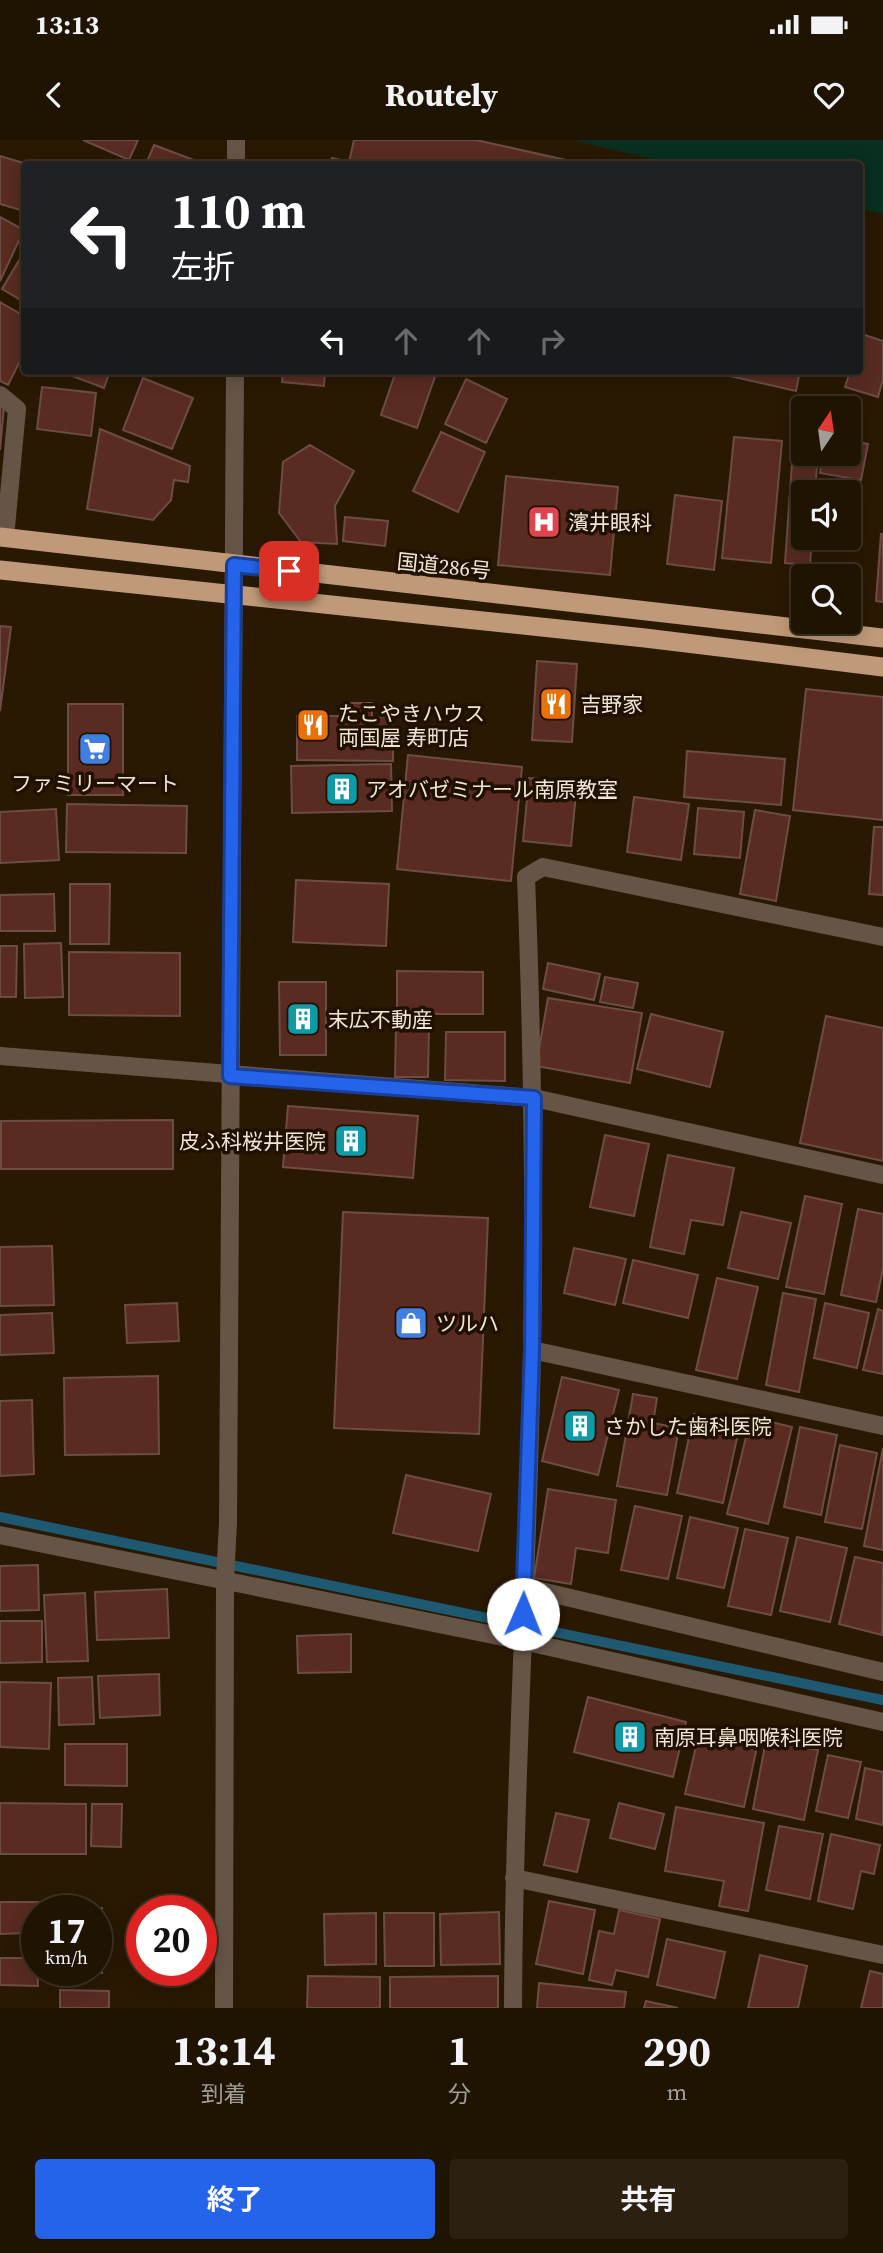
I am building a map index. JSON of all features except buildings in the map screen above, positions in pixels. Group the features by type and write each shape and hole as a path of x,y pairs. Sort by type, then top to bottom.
{"highway":[{"name":"国道286号","path":"3,538 883,638"},
{"path":"0,570 645,638 883,667"}],"street":[{"path":"236,140 236,161"},
{"path":"224,2008 235,375"},
{"path":"0,395 17,409 3,538"},
{"path":"513,2008 514,1878 532,1350 534,1098 526,877 542,867 883,937"},
{"path":"0,1056 534,1098 883,1175"},
{"path":"532,1350 883,1426"},
{"path":"0,1535 523,1641 883,1722"},
{"path":"524,1587 883,1672"},
{"path":"514,1878 883,1955"}],"green space":[{"path":"571,140 883,140 883,214 863,210 863,161 661,161"}],"waterway":[{"path":"0,1517 883,1700"}],"place":[{"name":"濱井眼科","path":"544,522"},
{"name":"吉野家","path":"556,704"},
{"name":"たこやきハウス 両国屋 寿町店","path":"313,725"},
{"name":"ファミリーマート","path":"95,749"},
{"name":"アオバゼミナール南原教室","path":"342,789"},
{"name":"末広不動産","path":"303,1019"},
{"name":"皮ふ科桜井医院","path":"351,1141"},
{"name":"ツルハ","path":"411,1323"},
{"name":"さかした歯科医院","path":"580,1426"},
{"name":"南原耳鼻咽喉科医院","path":"630,1737"}],"route":[{"path":"289,571 234,565 230,1076 534,1098 532,1350 523,1614"}]}
